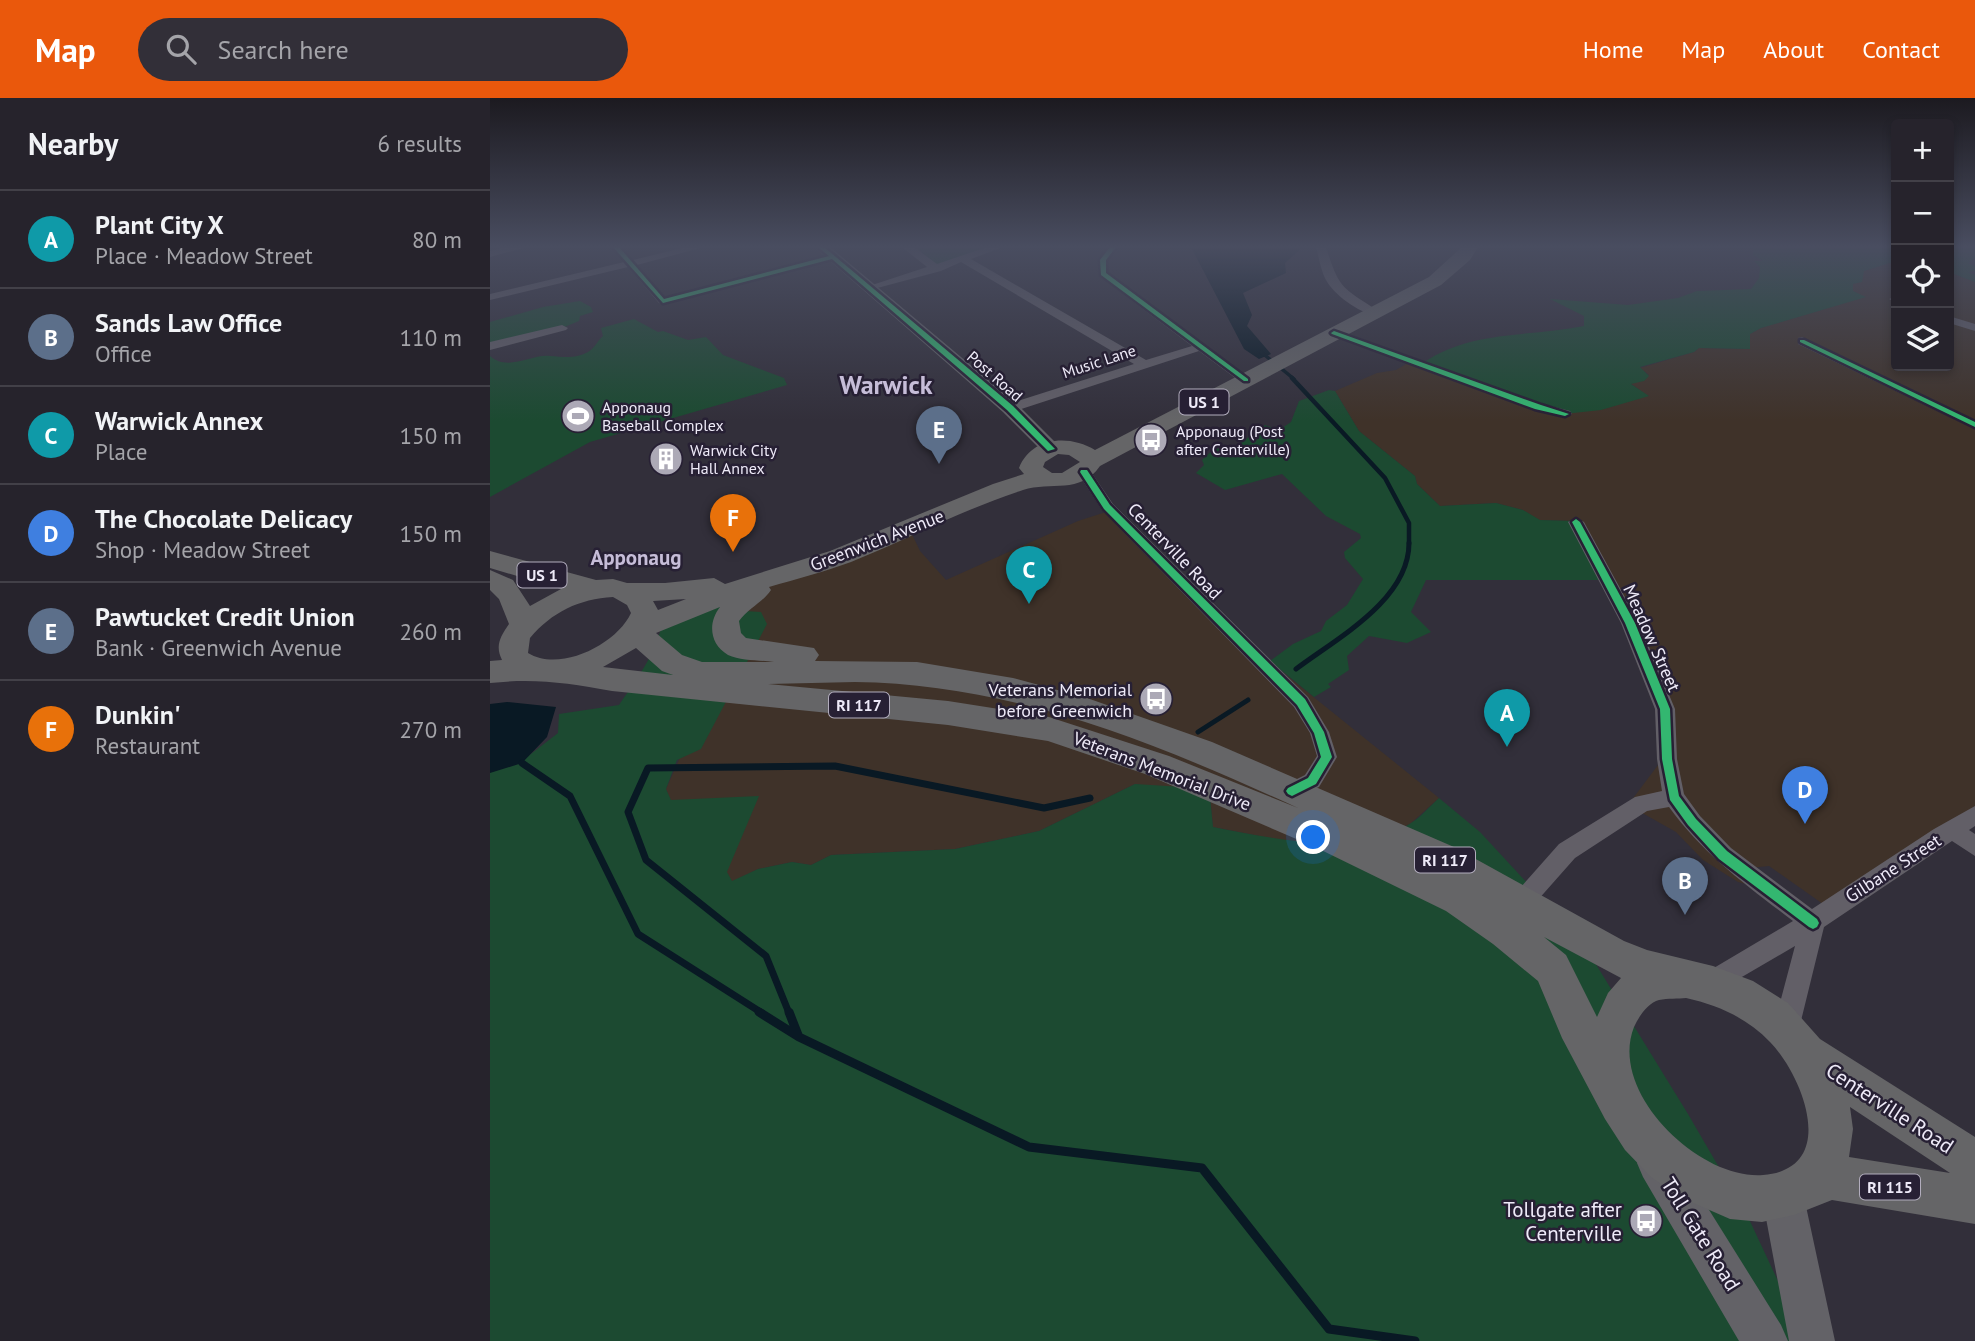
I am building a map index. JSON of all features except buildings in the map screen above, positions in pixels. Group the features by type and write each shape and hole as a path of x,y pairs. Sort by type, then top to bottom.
{"main road":[{"name":"Post Road","path":"889,305 1010,408 1051,449"},
{"name":"US 1","path":"1051,449 1032,461 1035,472 1080,466 1387,305"},
{"path":"1051,449 1063,447 1080,466"},
{"name":"Greenwich Avenue","path":"637,630 763,580 839,557 914,528 1035,472"},
{"name":"US 1","path":"490,559 594,589 629,591"},
{"name":"US 1","path":"490,579 502,583 516,603 521,628 513,642 513,653 519,662 543,669 579,666 602,657 621,645 637,630"},
{"path":"763,580 739,601 725,620 727,637 738,647 772,653 848,658 891,671"},
{"name":"Greenwich Avenue","path":"629,591 665,592 763,580"},
{"path":"490,642 521,628 550,605 567,596 594,589"},
{"path":"629,591 641,600 645,613 637,630"},
{"name":"Veterans Memorial Drive","path":"637,630 672,663 700,673 891,671 948,677 1052,698 1199,748 1454,864 1589,943 1637,965 1699,981"},
{"path":"490,672 543,669"},
{"name":"Veterans Memorial Drive","path":"543,669 626,681 948,713 1036,727 1157,765 1327,836 1459,899 1507,931 1552,968 1577,1023 1614,1088"},
{"path":"1699,981 1754,1003 1796,1040 1825,1089 1833,1127 1826,1161 1794,1192 1746,1200 1705,1187 1666,1162 1635,1128 1614,1088 1607,1051 1613,1020 1629,996 1654,982 1699,981"},
{"name":"Centerville Road","path":"1796,1040 1975,1163"},
{"name":"Toll Gate Road","path":"1635,1128 1765,1341"},
{"name":"RI 115","path":"1794,1192 1832,1177 1975,1201"},
{"path":"1794,1192 1812,1341"}],"street":[{"path":"1041,305 1143,364"},
{"path":"1144,305 1246,380"},
{"path":"1362,305 1373,312"},
{"path":"1954,321 1975,328"},
{"path":"490,346 562,328"},
{"path":"1334,333 1538,407 1565,414"},
{"path":"1802,341 1975,425"},
{"name":"Music Lane","path":"1010,408 1200,347"},
{"name":"Centerville Road","path":"1080,466 1107,507 1301,702 1319,733 1327,757 1312,780 1292,791"},
{"name":"Meadow Street","path":"1576,522 1630,623 1665,709 1667,759 1674,797 1692,822 1723,855 1813,923"},
{"path":"1521,903 1567,851 1642,803 1674,797"},
{"name":"Gilbane Street","path":"1699,981 1763,955 1865,885 1975,815"},
{"path":"1952,829 1975,847"},
{"path":"1796,1040 1813,923"}],"shaded area":[{"path":"1837,305 1891,305 1891,371 1954,371 1954,305 1975,305 1975,815 1830,909 1769,866 1750,868 1750,885 1738,882 1703,860 1676,832 1628,805 1667,753 1665,712 1575,521 1539,520 1523,510 1496,503 1440,506 1417,484 1415,476 1359,431 1335,391 1377,373 1396,370 1413,360 1648,396 1630,383 1649,375 1640,368 1694,352 1699,348 1750,349 1750,334 1761,328"},
{"path":"1109,511 1275,666 1439,798 1410,824 1368,842 1285,841 1213,827 1210,797 1135,784 1039,831 955,849 831,855 811,865 792,862 758,869 732,882 670,800 666,789 745,611 740,589 910,530 920,551 946,580 1078,521"}],"green space":[{"path":"587,305 593,312 580,316 579,321 562,328 490,346 490,322 543,307"},
{"path":"1562,305 1839,305 1761,328 1750,334 1750,349 1699,348 1694,352 1640,367 1649,376 1644,381 1631,384 1649,396 1601,410 1564,414 1423,363 1441,352 1480,340 1584,326 1584,316"},
{"name":"Apponaug Baseball Complex","path":"634,319 658,332 663,331 688,340 706,337 723,355 784,378 787,385 590,442 490,497 490,356 497,361 512,363 543,356 579,356 590,350 603,336 601,328"},
{"path":"1329,390 1335,391 1359,431 1415,476 1417,484 1440,506 1496,503 1523,510 1540,520 1575,521 1607,580 1426,580 1411,612 1431,632 1407,643 1369,636 1347,656 1349,670 1328,684 1331,687 1314,697 1270,661 1293,644 1321,631 1326,621 1347,605 1363,579 1345,558 1344,552 1361,538 1360,534 1326,516 1282,474 1225,490 1196,473 1204,465 1202,460 1214,449 1235,447 1265,425 1279,430 1291,422 1299,401"},
{"path":"716,597 745,611 761,612 767,624 701,749 677,760 666,789 671,800 759,796 727,872 732,881 758,869 792,862 811,865 831,855 955,849 1039,831 1135,784 1199,788 1210,797 1213,827 1314,843 1366,840 1389,834 1415,821 1439,798 1480,832 1589,953 1749,1219 1806,1341 490,1341 490,772 518,764 558,733 559,714 619,705 652,652 664,615"}],"water":[{"path":"1221,305 1248,305 1252,315 1247,326 1271,354 1259,359 1244,349"},
{"path":"507,702 556,707 547,737 522,763 490,773 490,704"}],"waterway":[{"path":"1261,352 1294,379"},
{"path":"1292,378 1385,478 1409,523 1409,543"},
{"path":"1296,669 1350,631 1384,600 1406,564 1409,543"},
{"path":"1198,732 1248,700"},
{"path":"522,763 570,796 638,934 762,1013"},
{"path":"789,1013 766,956 646,860 628,812 648,768 835,766 1044,808 1090,798"},
{"path":"759,1012 799,1037 1029,1147 1202,1168 1329,1329 1415,1341"},
{"path":"789,1012 798,1035"}],"cycle path":[{"path":"889,305 1010,408 1051,449"},
{"path":"1145,305 1246,380"},
{"path":"1334,333 1538,407 1565,414"},
{"path":"1802,341 1975,425"},
{"path":"1084,472 1107,507 1301,702 1319,732 1327,757 1312,781 1292,791"},
{"path":"1576,522 1630,623 1665,709 1667,759 1674,797 1692,822 1723,855 1813,923"}],"place":[{"name":"Apponaug Baseball Complex","path":"578,416"},
{"name":"Apponaug (Post after Centerville)","path":"1151,440"},
{"name":"Warwick City Hall Annex","path":"666,459"},
{"name":"Pawtucket Credit Union","path":"939,464"},
{"name":"Dunkin'","path":"733,552"},
{"name":"Warwick Annex","path":"1029,604"},
{"name":"Veterans Memorial before Greenwich","path":"1156,699"},
{"name":"Plant City X","path":"1507,747"},
{"name":"The Chocolate Delicacy","path":"1805,824"},
{"name":"Sands Law Office","path":"1685,915"},
{"name":"Tollgate after Centerville","path":"1646,1221"}],"district":[{"name":"Warwick","path":"886,384"},
{"name":"Apponaug","path":"636,557"}]}
